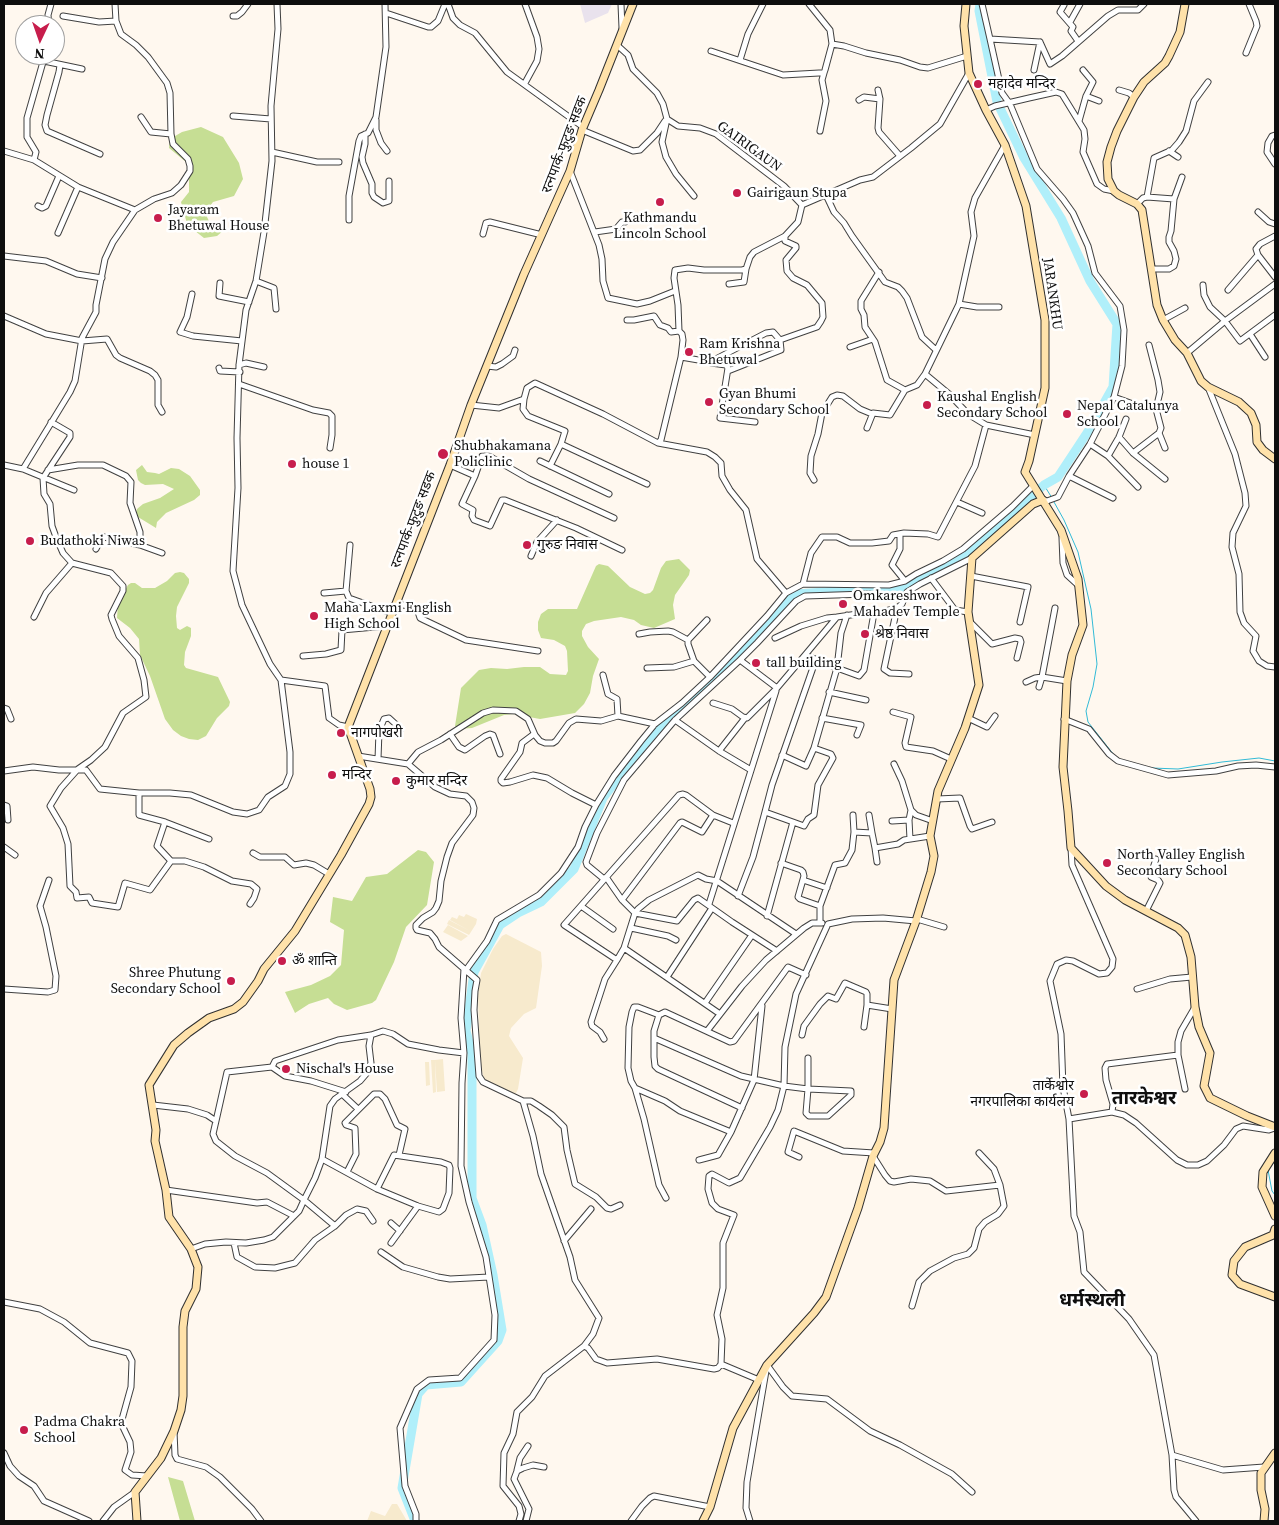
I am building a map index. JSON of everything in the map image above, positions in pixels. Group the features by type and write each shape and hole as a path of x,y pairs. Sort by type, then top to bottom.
{"street":[{"path":"23,468 75,381 82,340 96,312 106,259 113,242 135,210 154,199 172,193 188,176 190,166 188,159 173,144 170,93 167,84 148,57 121,34 116,21 115,4"},
{"path":"233,16 237,16 248,4"},
{"path":"4,771 33,767 59,770 86,770 100,789 191,795 233,812 247,814 259,810 268,796 285,786 290,774 290,752 281,680 270,664 242,606 233,571 238,488 239,364 249,302 256,281 264,232 272,152 271,106 278,29 277,4"},
{"path":"385,4 386,47 376,117 376,130 381,143 387,151"},
{"path":"386,13 428,28 438,21 446,4"},
{"path":"446,4 453,18 460,25 475,33 507,72 582,129 633,151 640,150 657,133 667,119"},
{"path":"525,4 537,37 539,49 537,61 525,84"},
{"path":"621,4 621,35"},
{"name":"रत्नपार्क-फुटुङ सडक","path":"348,727 450,465 471,405 570,171 582,129 633,4"},
{"path":"740,60 748,34 763,4"},
{"path":"809,4 830,30 832,44 822,80 826,101 820,131"},
{"name":"JARANKHU","path":"966,4 964,26 970,73 986,110 1005,146 1026,206 1046,320 1045,388 1025,472 1033,486"},
{"path":"775,638 801,626 827,618 882,612 895,608 902,604 907,592 972,558 1033,504 1058,497 1090,444 1114,396 1122,366 1124,330 1120,306 1095,273 1088,246 1073,213 1037,169 1007,104 1002,93 982,4"},
{"path":"1070,22 1080,4"},
{"path":"1040,42 1050,64 1113,13 1118,10 1138,10 1144,4"},
{"path":"1185,4 1180,32 1170,56 1144,82 1134,97 1117,131 1107,162 1108,179 1114,191 1137,204 1143,213 1157,306 1163,320 1175,340 1187,353 1201,382 1239,402 1251,414 1256,425 1258,442 1263,450 1275,459"},
{"path":"1246,53 1257,26 1249,4"},
{"path":"1064,5 1060,12 1070,22 1073,27 1070,31 1078,41"},
{"path":"65,16 99,22 116,21"},
{"path":"990,39 1040,42"},
{"path":"1034,70 1040,42"},
{"path":"832,44 928,68 967,56"},
{"path":"617,45 628,55 634,69 657,92 667,119 662,142 666,158 694,196"},
{"path":"711,51 783,75 824,73"},
{"path":"34,160 36,152 27,137 27,118 43,65"},
{"path":"82,69 60,65 60,72 45,125 47,131 100,154"},
{"path":"1078,121 1086,96 1093,82 1083,70"},
{"path":"729,284 744,282 750,257 754,252 785,236 798,222 802,205 860,180 873,177 940,124 970,73"},
{"path":"1147,197 1154,158 1169,152 1186,131 1194,101 1208,82"},
{"path":"878,90 880,99 879,132 900,156"},
{"path":"1119,90 1129,93 1134,97"},
{"path":"986,110 995,106 1059,92 1084,130 1083,152 1097,184 1104,189 1114,191"},
{"path":"1086,96 1100,101"},
{"path":"860,100 864,97 880,99"},
{"path":"233,116 272,120"},
{"path":"140,117 151,132 171,134"},
{"path":"376,117 366,134 362,158 372,184 372,193 374,197 383,203 389,201 390,181"},
{"name":"GAIRIGAUN","path":"667,119 678,126 700,128 716,134 784,186 802,205"},
{"path":"349,220 349,196 359,140 361,136 366,134"},
{"path":"1275,135 1272,136 1268,143 1267,152 1275,164"},
{"path":"814,480 810,473 811,456 822,413 832,397 844,396 860,409 872,414 890,415 905,390 917,385 925,374 959,304 974,236 971,217 975,198 1005,146"},
{"path":"4,151 34,160 78,186 135,210"},
{"path":"272,152 317,162 339,162"},
{"path":"1169,152 1178,158"},
{"path":"570,171 594,232 602,259 603,281 608,298 637,304 650,301 675,290"},
{"path":"38,206 42,208 46,206 59,176"},
{"path":"1151,269 1169,269 1174,266 1176,259 1169,242 1174,199 1182,177"},
{"path":"58,232 78,186"},
{"path":"826,195 834,212 886,282 898,287 907,298 922,337 936,350"},
{"path":"1137,204 1147,197 1174,199"},
{"path":"1258,212 1268,222 1275,224"},
{"path":"483,234 486,223 490,222 542,235"},
{"path":"594,232 616,229 624,222"},
{"path":"780,340 817,327 824,317 822,303 818,297 807,285 793,278 787,271 786,260 796,246 785,241 785,236"},
{"path":"1274,238 1260,244 1256,249 1258,255 1275,277"},
{"path":"1228,290 1258,255"},
{"path":"4,256 46,261 77,274 102,278"},
{"path":"658,443 661,440 681,357 683,340 682,334 679,331 678,304 674,278 675,270 688,268 737,271 746,269"},
{"path":"879,272 861,301 861,309 864,315 865,327 873,340 886,380 905,390"},
{"path":"256,281 274,288 276,309"},
{"path":"220,283 220,296 249,302"},
{"path":"1187,353 1225,321 1275,284"},
{"path":"1203,285 1204,295 1210,307 1225,321 1240,341 1275,315"},
{"path":"192,294 187,316 180,332 193,336 242,341"},
{"path":"959,304 977,307 999,307"},
{"path":"1163,320 1185,308"},
{"path":"4,316 46,334 82,340 107,339 116,355 120,358 150,370 156,375 158,380 158,405 162,412"},
{"path":"627,320 654,316 660,325 668,328 671,332 679,331"},
{"path":"710,362 766,333 773,332 780,340 781,350 728,371"},
{"path":"1250,334 1265,357"},
{"path":"850,346 873,340"},
{"path":"1150,346 1160,392 1156,409 1160,428 1159,433 1164,448"},
{"path":"487,366 502,364 513,356 515,350"},
{"path":"681,357 726,365 728,371 720,418 755,422"},
{"path":"239,364 246,363 264,366"},
{"path":"219,368 220,371 240,372"},
{"path":"925,374 949,394 968,414 986,425 1035,435"},
{"path":"550,466 565,431 528,416 523,409 528,388 535,383 603,414 658,443 707,452 721,464 722,476 730,490 746,510 757,559 786,593"},
{"path":"239,384 313,410 329,413 332,416 330,448"},
{"path":"1208,387 1235,454 1245,493 1246,506 1233,533 1232,547 1239,574 1240,612 1244,623 1256,636 1253,651 1259,661 1267,666 1275,667"},
{"path":"1114,396 1133,404"},
{"path":"471,405 500,408 524,399"},
{"path":"867,428 872,414"},
{"path":"1108,456 1119,438 1126,419"},
{"path":"51,422 68,431 70,437 43,478 44,494 50,504 52,526 63,553 72,563 111,574 123,586 123,591 111,615 120,636 138,658 146,697 123,713 105,746 91,760 78,769 61,788 50,806 63,828 68,844 70,886 76,892 78,898 89,897 92,903 118,907 125,883 150,890 171,861"},
{"path":"803,584 811,554 822,537 837,537 850,543 872,543 889,541 893,535 900,534 928,534 938,537 975,466 986,425"},
{"path":"1134,453 1159,433"},
{"path":"1119,438 1165,479"},
{"path":"561,444 647,484"},
{"path":"1090,444 1108,456 1138,487"},
{"path":"614,518 529,480 489,456 482,456 462,504 473,510 472,516 474,520 490,526 502,500 520,504 622,550"},
{"path":"540,461 609,494"},
{"path":"4,464 23,468 74,490"},
{"path":"48,470 78,465 103,465 126,476 131,482 130,503 140,532 140,545"},
{"path":"450,465 474,476"},
{"path":"1069,476 1113,498"},
{"path":"416,1521 416,1514 405,1486 400,1428 417,1389 429,1380 460,1378 494,1340 495,1315 486,1257 469,1202 461,1166 464,1053 461,1018 465,969 487,941 497,920 539,895 561,873 578,847 596,805 619,769 656,724 682,703 710,676 767,616 786,593 803,584 889,585 905,582 916,574 963,549 1012,508 1033,486 1045,500 1062,532 1078,579 1083,626 1072,655 1067,681 1064,719 1063,767 1072,865 1113,960 1112,966 1106,973 1099,974 1073,961 1066,960 1057,964 1050,981 1061,1034 1063,1087 1069,1119 1074,1216 1080,1232 1084,1272 1129,1319 1154,1356 1172,1455 1176,1498 1196,1521"},
{"path":"957,502 982,513"},
{"path":"531,556 537,542 557,520"},
{"path":"900,534 900,548 892,565 905,582"},
{"path":"96,549 104,537 140,545 162,553"},
{"path":"350,545 346,590 349,598 391,613"},
{"path":"703,1521 710,1507 733,1428 767,1365 826,1297 884,1128 894,980 931,872 934,856 930,836 936,800 979,685 968,612 972,558"},
{"path":"34,617 46,593 72,563"},
{"path":"971,576 1028,587 1020,622"},
{"path":"931,578 955,610 968,612"},
{"path":"324,593 346,590"},
{"path":"777,951 698,898 695,898 677,921 635,913 605,878 587,866 586,862 597,833 624,780 675,720 740,660 796,601 805,596 867,594 885,594 903,599"},
{"path":"395,604 417,609 420,618 466,640 538,651"},
{"path":"895,608 884,669 890,672 909,674"},
{"path":"1039,688 1055,608"},
{"path":"805,655 859,676 863,674 870,644 874,613"},
{"path":"782,756 806,766 814,748 837,668 841,633 848,615"},
{"path":"718,751 745,718 777,688 837,617"},
{"path":"688,640 707,620"},
{"path":"970,622 992,644 1020,638 1021,642 1017,658"},
{"path":"303,656 326,654 341,650 342,630 386,626"},
{"path":"639,634 668,631 688,640 694,661 710,676"},
{"path":"740,660 777,688"},
{"path":"738,896 753,858 772,784 816,660"},
{"path":"647,668 674,667 694,661"},
{"path":"604,675 608,694 618,699 618,716"},
{"path":"1026,682 1042,677 1067,681"},
{"path":"103,1521 114,1507 135,1492 161,1458 174,1431 181,1410 183,1396 183,1327 185,1311 196,1289 198,1268 191,1249 169,1217 166,1190 155,1142 156,1130 149,1085 174,1045 209,1018 234,1009 243,1002 264,969 295,931 345,847 371,797 366,776 348,727 339,725 329,718 325,686 281,680"},
{"path":"667,977 710,906 733,823 777,688"},
{"path":"829,692 866,700"},
{"path":"713,703 732,709 745,718"},
{"path":"4,708 7,708 11,720"},
{"path":"408,764 418,752 483,713 493,710 516,711 528,719 534,734 540,741 553,743 572,720 601,721 618,716 656,724"},
{"path":"893,712 911,717 905,743 906,747 933,751 951,758"},
{"path":"968,718 987,727 996,716"},
{"path":"378,759 379,731 384,719 389,718 401,729"},
{"path":"822,718 861,725 858,735"},
{"path":"1064,719 1089,729 1108,754 1118,761 1168,775 1216,771 1238,766 1275,767"},
{"path":"675,720 718,751 751,770"},
{"path":"450,734 459,747 465,750 485,736 493,735 500,754"},
{"path":"534,734 522,743 520,752 500,778 501,781 503,783 510,782 533,775 547,778 596,805"},
{"path":"765,812 804,826 808,819 814,816 818,785 833,758 831,754 814,748"},
{"path":"358,756 408,764 435,787 450,794 466,796 472,802 474,808 472,815 452,843 440,881 439,901 436,908 423,918 416,925 416,928 430,934 439,947 477,980 474,991 474,1010 479,1076 483,1082 522,1101 531,1101 552,1115 564,1127 567,1150 576,1184 596,1197 607,1208 611,1209 620,1205"},
{"path":"894,764 902,781 911,810 916,815 933,821"},
{"path":"138,793 139,815 165,822 209,839"},
{"path":"617,960 564,925 680,795 686,795 713,815 733,823"},
{"path":"936,800 960,798 972,828 992,822"},
{"path":"4,805 7,806 8,820"},
{"path":"910,840 909,820 911,810"},
{"path":"622,900 680,822 702,832 713,815"},
{"path":"870,815 877,862"},
{"path":"820,923 820,906 836,864 845,863 852,850 853,816"},
{"path":"892,821 909,820"},
{"path":"165,822 156,846 171,861 185,861 204,867 232,881 251,884 257,889 250,904"},
{"path":"767,916 792,822"},
{"path":"854,832 872,832"},
{"path":"875,848 895,845 904,840 930,836"},
{"path":"4,847 15,855"},
{"path":"1071,848 1106,886 1125,900 1178,928 1185,936 1191,957 1195,1007 1199,1028 1210,1053 1204,1086 1210,1098 1275,1127"},
{"path":"253,853 260,857 285,858 294,865 306,863 314,865 329,874"},
{"path":"1146,911 1160,883 1151,877 1156,858"},
{"path":"781,863 801,870 804,876 798,897 820,906"},
{"path":"604,1039 600,1032 592,1026 591,1022 605,979 624,948 635,913 649,900 698,875 717,881 796,934"},
{"path":"4,989 48,992 55,990 56,976 40,906 49,880"},
{"path":"803,880 827,888"},
{"path":"581,906 613,929"},
{"path":"707,1031 766,960 812,923 828,924 852,919 883,918 916,920 944,927"},
{"path":"584,1346 588,1348 596,1359 607,1363 657,1358 714,1369 718,1368 722,1340 717,1316 723,1288 723,1243 734,1215 718,1209 712,1203 708,1189 709,1176 712,1174 729,1183 740,1178 770,1128 778,1110 784,1086 785,1047 796,994 828,924"},
{"path":"631,928 668,936 676,940"},
{"path":"705,1003 752,935"},
{"path":"624,948 720,1014"},
{"path":"742,1108 655,1066 654,1031 659,1015 665,1012 730,1042 734,1042 788,967 806,975"},
{"path":"1137,989 1170,979 1192,977"},
{"path":"802,1035 804,1026 820,1004 828,996 836,999 845,983 867,994 864,1028"},
{"path":"699,1160 718,1155 731,1132 754,1080 762,1004"},
{"path":"867,1005 892,1009"},
{"path":"659,1015 634,1006 629,1027 628,1068 646,1127 659,1186 666,1198"},
{"path":"1185,1089 1178,1056 1178,1042 1181,1031 1195,1007"},
{"path":"272,1067 275,1061 338,1040 371,1035 383,1031 393,1034 408,1044 464,1053"},
{"path":"191,1249 205,1244 264,1240 273,1237 294,1216 304,1200 322,1158 330,1106 334,1099 360,1081 371,1063 369,1046 371,1035"},
{"path":"654,1038 754,1080 808,1089 851,1091 828,1116 809,1116 806,1113 808,1089 808,1058"},
{"path":"1112,1112 1113,1104 1106,1080 1105,1068 1107,1064 1178,1056"},
{"path":"335,1226 267,1172 235,1156 216,1141 214,1134 216,1121 227,1072 272,1067 285,1076 311,1080 344,1093 358,1109"},
{"path":"635,1088 665,1101 680,1111 731,1132"},
{"path":"347,1172 356,1154 355,1128 345,1123 374,1094 380,1094 385,1099 397,1125 405,1129 399,1155"},
{"path":"519,1521 521,1514 519,1506 503,1486 504,1453 513,1434 517,1412 532,1397 545,1376 584,1346 593,1334 599,1318 575,1280 542,1174 522,1101"},
{"path":"153,1105 188,1109 208,1115 216,1121"},
{"path":"1069,1119 1112,1112 1124,1115 1136,1123 1177,1160 1187,1165 1198,1166 1207,1161 1224,1145 1236,1129 1243,1126 1269,1130 1275,1127"},
{"path":"799,1156 788,1152 794,1131 843,1151 874,1155"},
{"path":"912,1306 919,1282 930,1271 954,1258 968,1254 974,1248 979,1229 985,1222 998,1214 1004,1206 1000,1185 994,1169 979,1153"},
{"path":"1275,1153 1263,1172 1262,1187 1275,1216"},
{"path":"322,1158 377,1189 418,1206 441,1212 448,1193 449,1165 394,1155 377,1189"},
{"path":"874,1155 885,1175 890,1181 894,1182 911,1179 930,1182 946,1190 1000,1185"},
{"path":"166,1190 257,1203 267,1202 294,1216"},
{"path":"391,1243 418,1206"},
{"path":"234,1243 237,1256 255,1267 275,1268 295,1263 315,1240 335,1226 346,1215 357,1209 366,1211 373,1221"},
{"path":"564,1241 591,1209"},
{"path":"391,1223 400,1231"},
{"path":"1275,1229 1273,1234 1245,1246 1234,1261 1232,1275 1240,1284 1275,1297"},
{"path":"381,1252 403,1266 438,1277 450,1279 489,1277"},
{"path":"4,1302 40,1309 64,1322 90,1343 128,1353 132,1361 131,1387 121,1422 130,1442 131,1452 125,1470 132,1475 147,1476"},
{"path":"720,1364 759,1380"},
{"path":"767,1365 792,1396 827,1399 870,1431 900,1445 952,1474 972,1492"},
{"path":"750,1521 746,1508 746,1482 767,1365"},
{"path":"174,1431 174,1455 177,1459 206,1467 220,1477 252,1509 261,1521"},
{"path":"526,1521 529,1509 514,1478 520,1458 528,1446"},
{"path":"4,1453 10,1466 19,1476 34,1486 44,1501 89,1521"},
{"path":"1264,1521 1265,1509 1260,1490 1261,1473 1275,1453"},
{"path":"1172,1455 1224,1470 1264,1467"},
{"path":"517,1471 533,1465 544,1467"},
{"path":"135,1492 137,1521"},
{"path":"631,1521 642,1506 654,1496 710,1507"}],"shaded area":[{"path":"580,4 612,4 608,13 585,23"},
{"path":"466,914 477,919 469,935 447,924 449,920 470,931 450,920 452,917 457,919 459,915 464,917"},
{"path":"448,925 468,936 461,941 443,932"},
{"path":"506,934 541,952 542,966 536,1008 524,1014 511,1028 509,1036 523,1058 518,1089 515,1095 484,1080 480,1061 478,996 481,973 493,949 502,936"},
{"path":"443,1059 445,1091 437,1092 435,1060"},
{"path":"431,1060 435,1060 436,1092 433,1093"},
{"path":"425,1062 429,1062 430,1085 426,1086"},
{"path":"392,1504 397,1504 407,1521 367,1521 371,1511 385,1516"}],"green space":[{"path":"201,127 223,137 239,163 243,179 234,196 213,202 208,209 207,217 209,221 224,226 224,230 217,236 204,238 190,227 181,202 189,192 189,171 186,162 169,148 170,139 182,132"},
{"path":"142,465 147,472 159,474 171,468 179,469 190,476 200,490 200,495 194,500 166,513 157,522 156,528 138,517 137,509 143,504 160,498 174,489 163,484 145,485 141,483 138,480 136,470"},
{"path":"679,559 690,570 689,575 675,595 673,605 675,619 654,628 621,617 586,624 582,631 582,636 588,647 599,659 590,693 584,704 575,713 540,719 513,714 504,715 472,728 458,729 455,726 461,688 479,670 540,667 550,674 566,675 568,671 565,646 554,640 541,638 538,622 541,614 548,609 577,609 596,566 599,564 608,566 630,587 645,594 653,590 661,568 666,561"},
{"path":"175,573 184,573 189,579 189,583 177,607 176,616 177,628 180,630 187,626 191,628 184,665 186,668 218,677 230,702 206,736 198,740 181,736 173,730 165,719 150,676 140,655 139,639 130,628 117,618 118,604 128,585 135,583 142,588 155,588 167,581"},
{"path":"418,850 426,852 434,862 427,905 406,927 394,962 376,1000 372,1003 347,1010 334,1004 328,998 309,1004 295,1013 285,992 311,985 330,976 341,965 344,930 330,922 333,897 352,901 366,877 387,874"},
{"path":"168,1477 183,1481 195,1521 180,1521"}],"waterway":[{"path":"415,1521 402,1488 418,1394 426,1385 461,1382 498,1341 502,1330 482,1225 472,1198 472,1054 466,1031 474,972 500,925 518,913 541,902 574,869 603,798 637,753 657,729 666,723 736,658 795,594 869,589 903,590 967,554 1044,485 1058,477 1089,430 1113,387 1117,324 1090,281 1061,218 1024,158 997,102 979,11 980,4"},
{"path":"1044,485 1052,498"},
{"path":"1054,502 1078,552 1091,609 1097,664 1086,711 1088,722 1114,755"},
{"path":"1152,768 1178,769 1259,758 1275,761"},
{"path":"1275,1161 1268,1170 1272,1191 1275,1195"}],"place":[{"name":"महादेव मन्दिर","path":"978,84"},
{"name":"Gairigaun Stupa","path":"737,193"},
{"name":"Kathmandu Lincoln School","path":"660,202"},
{"name":"Jayaram Bhetuwal House","path":"158,218"},
{"name":"Ram Krishna Bhetuwal","path":"689,352"},
{"name":"Gyan Bhumi Secondary School","path":"709,402"},
{"name":"Kaushal English Secondary School","path":"927,405"},
{"name":"Nepal Catalunya School","path":"1067,414"},
{"name":"Shubhakamana Policlinic","path":"443,454"},
{"name":"house 1","path":"292,464"},
{"name":"Budathoki Niwas","path":"30,541"},
{"name":"गुरुङ निवास","path":"527,545"},
{"name":"Omkareshwor Mahadev Temple","path":"843,604"},
{"name":"Maha Laxmi English High School","path":"314,616"},
{"name":"श्रेष्ठ निवास","path":"865,634"},
{"name":"tall building","path":"756,663"},
{"name":"नागपोखरी","path":"341,733"},
{"name":"मन्दिर","path":"332,775"},
{"name":"कुमार मन्दिर","path":"396,781"},
{"name":"North Valley English Secondary School","path":"1107,863"},
{"name":"ॐ शान्ति","path":"282,961"},
{"name":"Shree Phutung Secondary School","path":"231,981"},
{"name":"Nischal's House","path":"286,1069"},
{"name":"तार्केश्वोर नगरपालिका कार्यलय","path":"1084,1094"},
{"name":"Padma Chakra School","path":"24,1430"}],"district":[{"name":"तारकेश्वर","path":"1144,1099"},
{"name":"धर्मस्थली","path":"1092,1301"}]}
